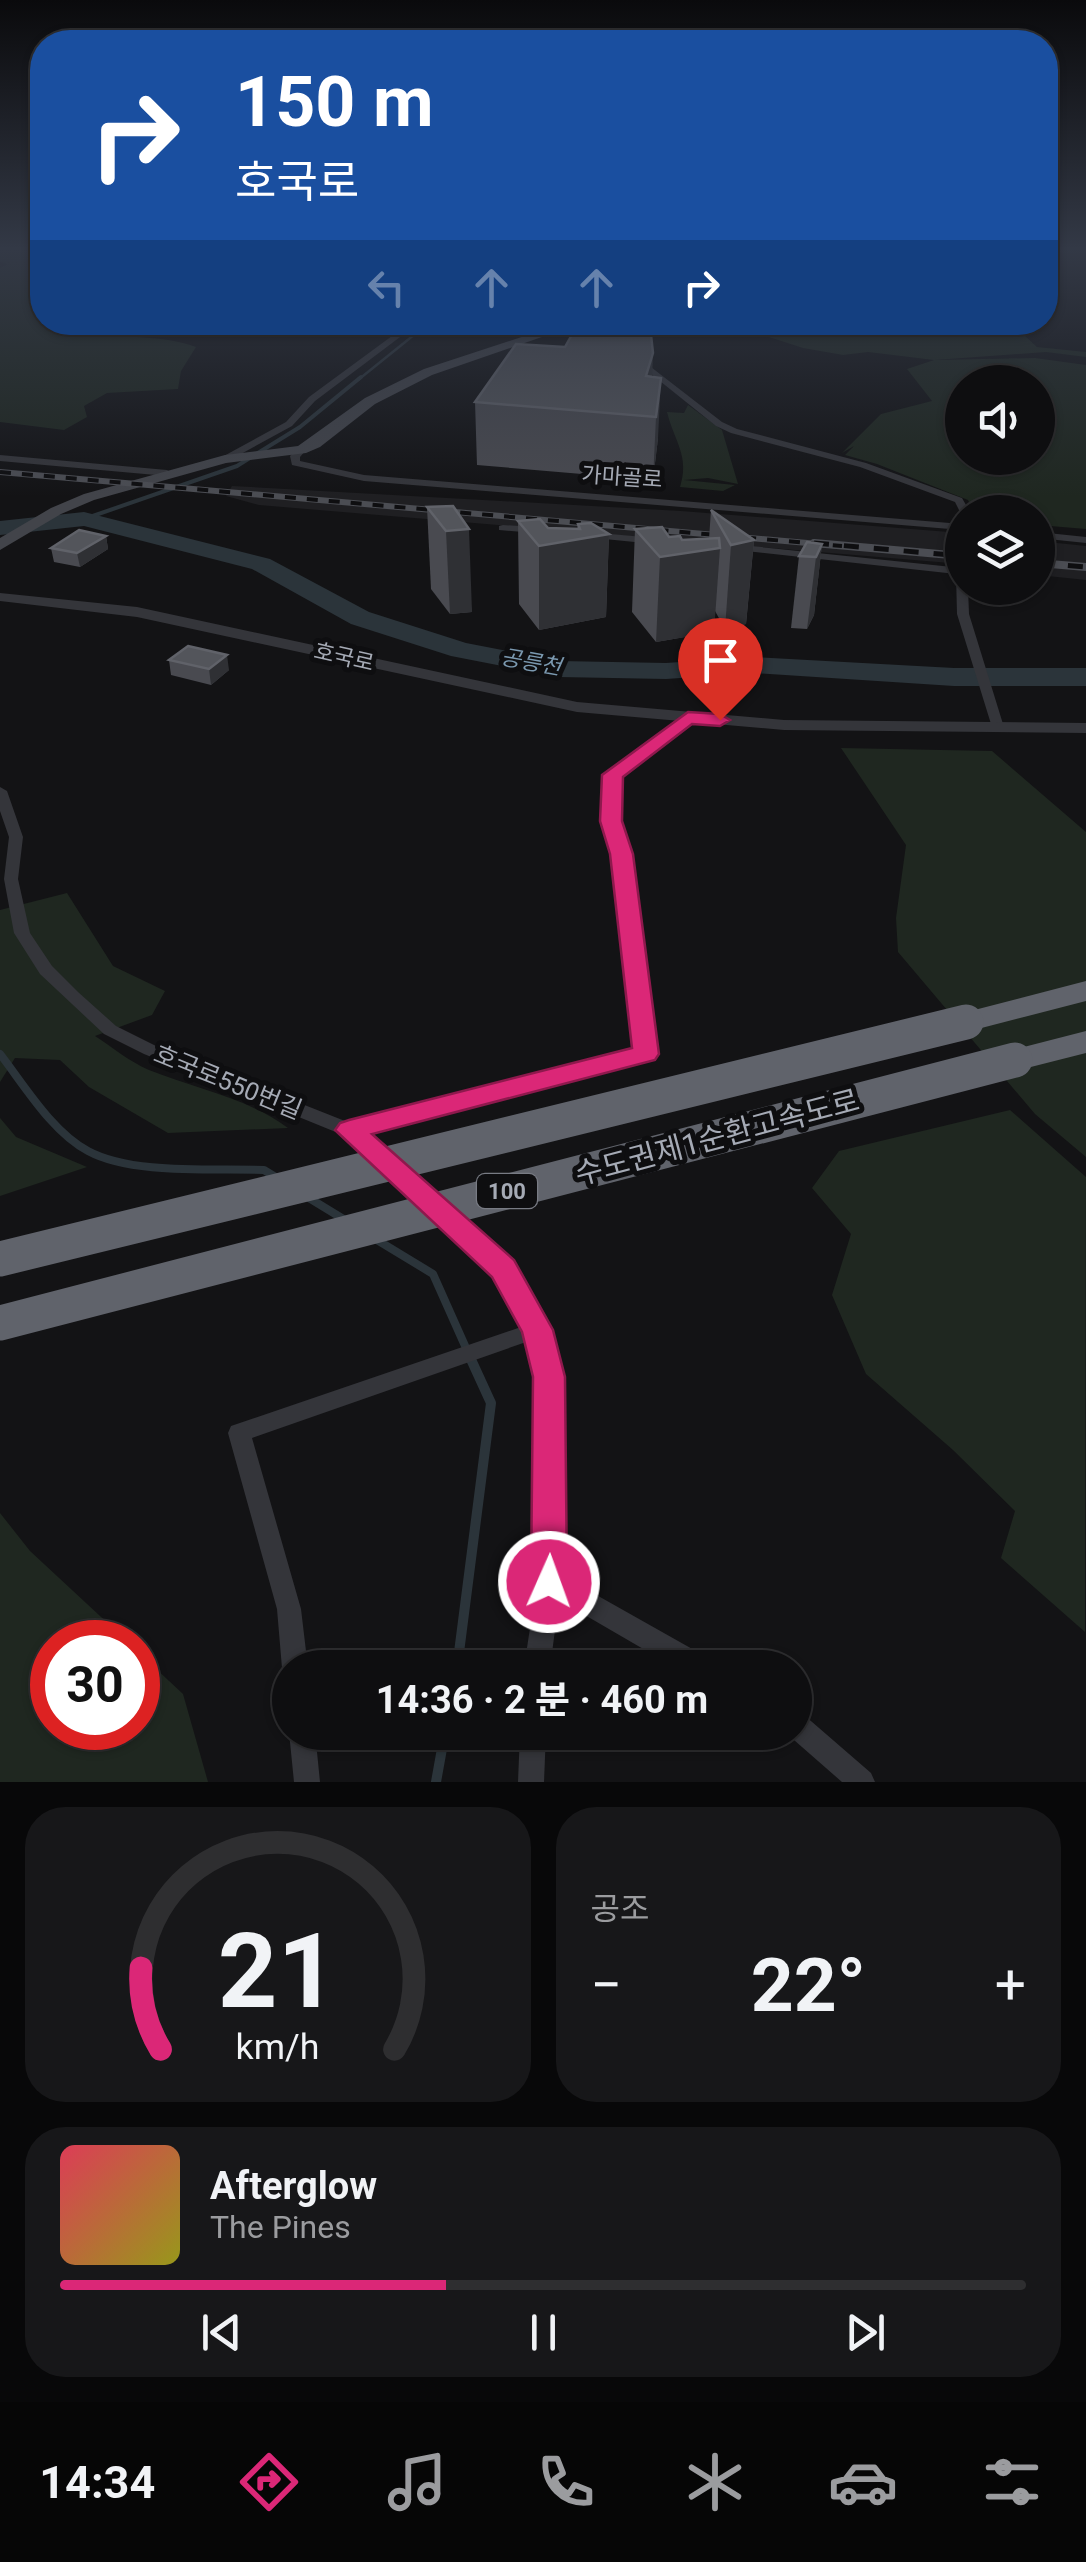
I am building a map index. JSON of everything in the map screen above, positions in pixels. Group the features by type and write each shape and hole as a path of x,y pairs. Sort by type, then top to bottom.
{"highway":[{"name":"수도권제1순환고속도로","path":"0,1259 1086,990"},
{"name":"수도권제1순환고속도로","path":"0,1324 1086,1042"}],"main road":[{"path":"2,544 56,511 167,473 315,444 370,401 428,372 540,335"}],"street":[{"path":"225,459 290,424 312,399 400,335"},
{"path":"636,335 625,349 718,424 802,452 863,464 946,495"},
{"name":"가마골로","path":"296,450 296,463 304,468 364,478 945,526"},
{"path":"0,458 167,473"},
{"path":"503,528 540,531"},
{"path":"577,534 670,542"},
{"path":"1055,537 1086,540"},
{"path":"727,547 945,568"},
{"name":"호국로","path":"0,597 137,612 534,700 688,718 784,724 1086,728"},
{"path":"963,605 976,665 997,724"},
{"path":"349,1130 646,1054 622,854 611,821 610,790 612,775 688,718"},
{"name":"호국로550번길","path":"0,791 16,838 11,879 22,932 46,970 72,996 110,1030 150,1050 349,1130 503,1268 538,1330 549,1377 549,1582 540,1650"},
{"path":"293,1650 290,1609 239,1433 538,1330"},
{"path":"549,1582 669,1650"},
{"path":"812,1739 862,1782"},
{"path":"304,1750 307,1782"},
{"path":"531,1782 533,1750"}],"shaded area":[{"path":"0,331 114,335 170,340 196,347 181,371 178,389 107,393 84,406 87,417 64,430 0,422"},
{"path":"763,335 1024,335 1037,347 1086,352 1086,357 1046,352 935,360 1035,358 1086,365 1086,529 1055,526 1055,495 955,495 845,455 854,446 842,453 881,414 932,401 907,369 934,360 868,352 843,355"},
{"path":"688,405 722,430 738,484 708,478 684,480 735,485 723,491 680,487 682,457 667,412 684,413"},
{"path":"232,486 681,511 945,532 945,563 259,505 226,496"},
{"path":"1055,543 1086,546 1086,580 1055,577"},
{"path":"841,748 992,751 1086,832 1086,1157 1035,1114 898,952 896,918 906,845"},
{"path":"67,893 113,966 165,991 152,1015 95,1036 142,1067 238,1101 288,1128 168,1133 89,1087 60,1060 15,1058 0,1082 0,910"},
{"path":"1010,1110 1086,1177 1085,1632 1001,1558 1015,1511 866,1374 832,1295 851,1234 812,1188 839,1151"},
{"path":"0,1118 16,1137 87,1167 0,1196"},
{"path":"0,1513 30,1551 104,1620 30,1620 30,1750 160,1750 160,1673 183,1694 208,1782 0,1782"}],"building":[{"path":"572,335 651,335 653,353 646,376 661,378 656,417 475,402 516,344 565,347"},
{"path":"453,506 469,529 446,531 427,507"},
{"path":"711,510 754,540 731,545"},
{"path":"540,519 548,528 580,529 578,524 591,523 609,534 539,546 518,521"},
{"path":"662,527 669,537 680,536 682,540 719,538 720,548 660,557 635,529"},
{"path":"79,530 106,536 77,553 51,548"},
{"path":"807,542 822,544 816,557 799,556"},
{"path":"188,646 227,655 209,669 169,660"}],"waterway":[{"path":"358,380 414,335"},
{"path":"84,519 237,466 300,427 361,377"},
{"name":"공릉천","path":"0,528 84,519 261,564 360,618 461,650 559,669 666,671 753,665 954,677 1086,677"},
{"path":"0,1054 51,1120 88,1151 127,1164 264,1170 277,1178"},
{"path":"309,1198 345,1220"},
{"path":"377,1240 433,1274 470,1357"},
{"path":"459,1650 491,1403 469,1355"},
{"path":"436,1782 442,1750"}],"railway":[{"path":"0,472 842,546"},
{"path":"814,543 945,555"},
{"path":"1055,564 1086,567"}],"route":[{"path":"549,1582 549,1377 538,1330 503,1268 349,1130 646,1054 622,854 611,821 612,775 688,718 720,720"}]}
